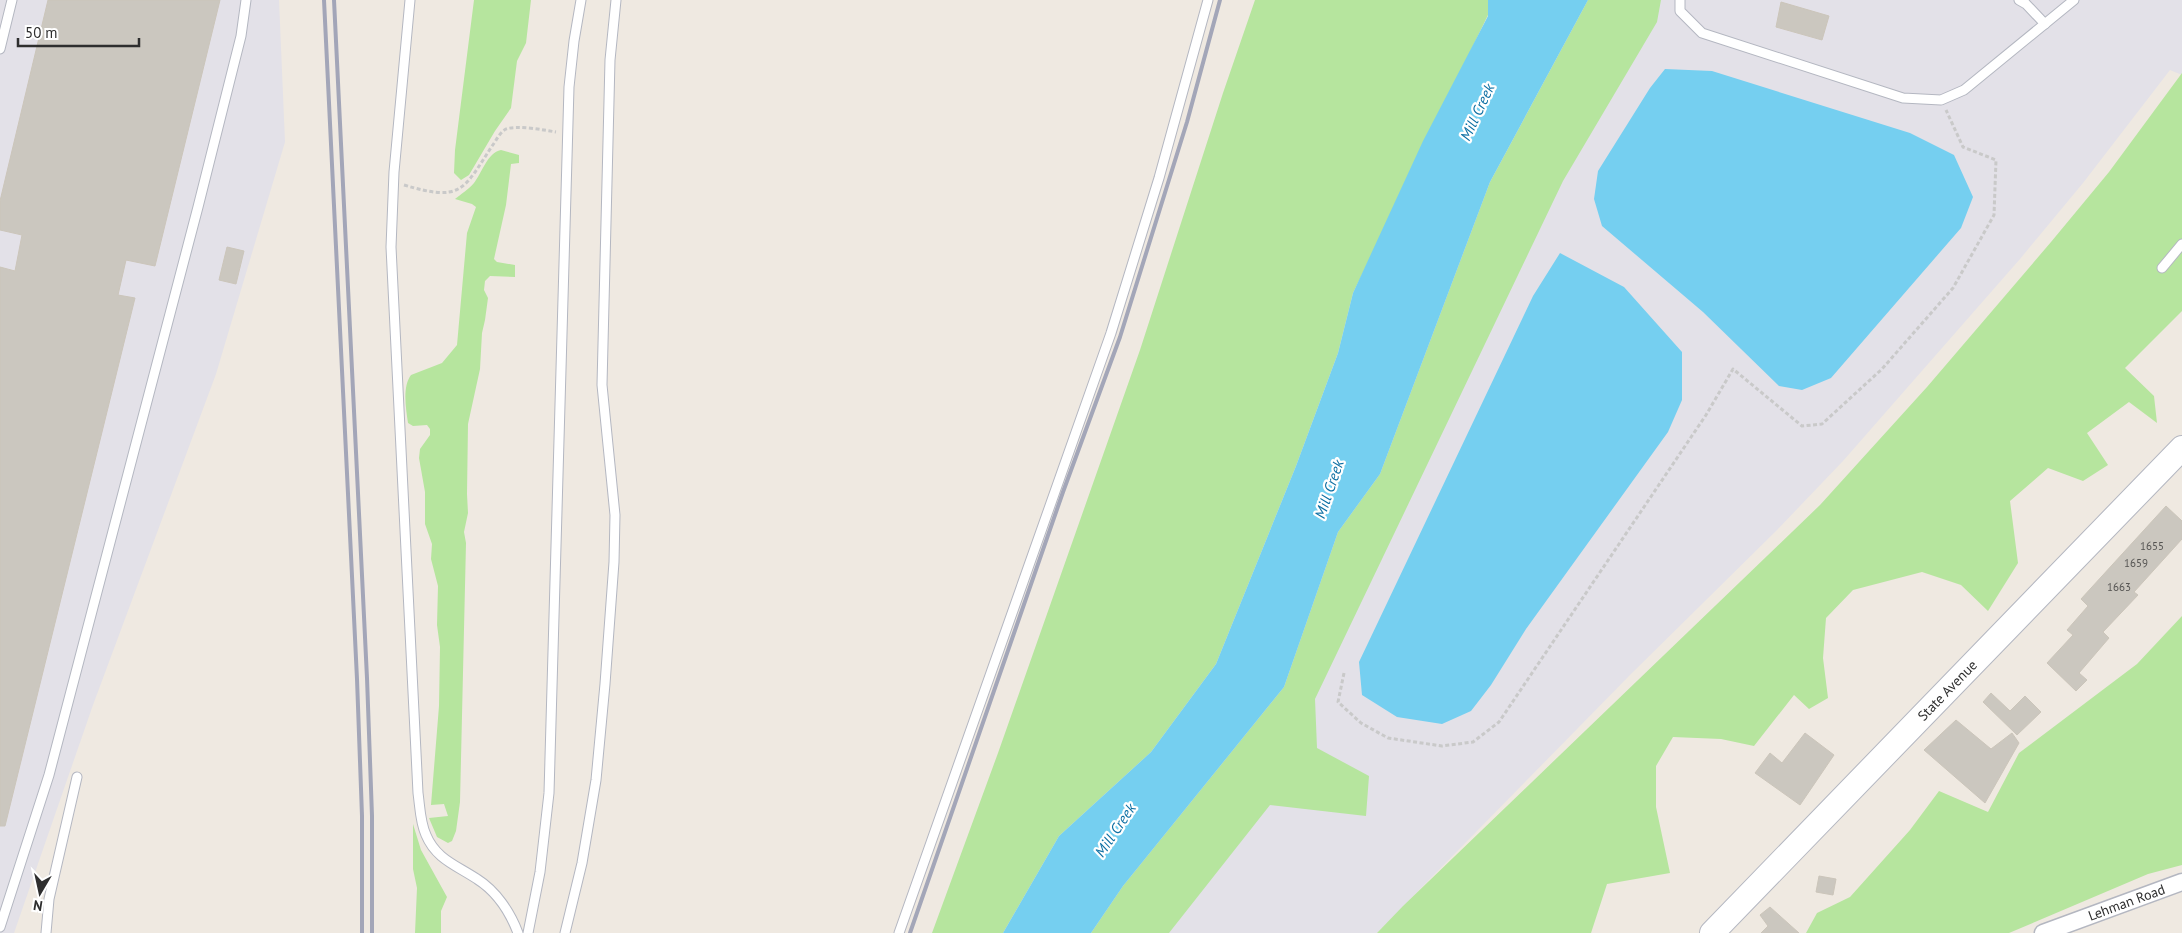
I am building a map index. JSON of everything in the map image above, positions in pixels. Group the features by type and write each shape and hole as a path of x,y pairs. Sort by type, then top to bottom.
{"main road":[{"name":"State Avenue","path":"1712,933 2182,448"}],"street":[{"name":"Lehman Road","path":"2043,933 2182,882"}],"lane":[{"path":"0,49 12,0"},
{"path":"0,926 49,775 198,207 241,36 246,0"},
{"path":"410,0 394,182 391,278 407,543 415,754 422,822 426,835 437,853 446,862 478,879 489,889 508,912 518,933"},
{"path":"528,933 540,872 549,793 568,133 571,64 581,0"},
{"path":"565,933 582,863 596,780 614,556 614,501 602,385 610,60 616,0"},
{"path":"899,933 1111,333 1159,178 1208,0"},
{"path":"1680,0 1680,11 1702,33 1903,98 1941,100 1964,90 2074,0"},
{"path":"2019,0 2026,4 2045,24"},
{"path":"2162,268 2182,244"},
{"path":"46,933 51,889 77,777"}],"path":[{"path":"1344,673 1338,702 1361,722 1388,738 1442,746 1473,742 1499,722 1700,423 1733,369 1802,426 1822,424 1882,369 1953,288 1994,214 1996,160 1963,147 1941,100"},
{"path":"394,182 436,192 454,190 469,182 496,140 507,129 568,133"}],"shaded area":[{"path":"0,0 279,0 285,142 216,374 93,705 14,933 0,933"},
{"path":"1588,0 2182,0 2182,75 2170,70 2083,183 2020,259 1843,461 1777,530 1629,676 1377,933 1091,933"}],"green space":[{"path":"474,0 531,0 526,43 517,61 511,108 469,175 461,180 454,173 455,150"},
{"path":"1255,0 1488,0 1488,15 1353,293 1338,353 1296,466 1216,664 1151,752 1059,836 1003,933 932,933 998,753 1140,350"},
{"path":"1588,0 1661,0 1657,22 1563,181 1315,699 1317,748 1369,776 1366,816 1270,805 1169,933 1091,933 1123,886 1284,687 1338,532 1380,474 1490,182"},
{"path":"2182,73 2182,311 2125,368 2154,396 2157,423 2129,402 2087,433 2108,465 2083,481 2048,468 2010,501 2018,563 1988,611 1961,585 1922,572 1853,590 1826,618 1823,658 1828,698 1809,709 1794,695 1754,746 1721,739 1673,737 1656,766 1656,807 1670,873 1607,884 1591,933 1377,933 1820,505 1927,387 2051,242 2109,172"},
{"path":"501,150 519,155 519,163 511,164 506,205 494,259 497,262 515,265 515,277 490,276 485,281 484,290 488,298 482,333 480,369 468,424 468,513 464,532 466,543 460,802 456,831 452,841 448,843 437,837 429,818 448,816 444,804 431,805 439,706 438,586 431,559 432,544 425,524 425,492 419,458 420,449 430,435 430,429 427,425 413,426 408,423 406,386 411,375 442,363 457,345 467,233 476,207 455,199 474,183 492,155"},
{"path":"2182,616 2182,865 2148,874 2009,933 1806,933 1817,913 1850,897 1910,830 1939,791 1988,812 2019,753 2137,664"},
{"path":"413,824 421,850 447,897 441,911 441,933 415,933 417,888 413,869"}],"water":[{"name":"Mill Creek","path":"1488,0 1588,0 1490,182 1380,474 1338,532 1284,687 1123,886 1091,933 1003,933 1059,836 1151,752 1216,664 1296,466 1338,353 1353,293 1423,141 1488,16"},
{"path":"1665,69 1712,71 1910,133 1954,155 1973,197 1961,228 1831,378 1802,390 1779,386 1703,312 1602,226 1594,199 1598,171 1650,88"},
{"path":"1560,253 1624,287 1682,352 1682,400 1668,432 1526,629 1491,685 1471,711 1442,724 1397,717 1362,695 1359,662 1533,296"}],"building":[{"path":"48,0 220,0 155,266 126,260 118,295 135,298 5,826 0,826 0,267 15,271 22,235 0,230 0,201"},
{"path":"1781,2 1829,16 1822,40 1776,27"},
{"path":"227,247 244,251 236,284 219,280"},
{"path":"2166,506 2182,521 2182,539 2134,592 2138,595 2103,632 2109,638 2079,673 2087,680 2076,691 2047,663 2073,635 2067,630 2088,606 2081,599"},
{"path":"1991,693 2010,711 2025,696 2041,712 2017,735 1983,702"},
{"path":"1956,720 1991,749 2012,733 2019,743 1985,803 1924,750"},
{"path":"1805,733 1834,755 1800,805 1755,773 1770,753 1782,763"},
{"path":"1819,876 1836,879 1833,895 1816,892"},
{"path":"1770,907 1799,933 1761,933 1768,926 1760,915"}],"railway":[{"path":"324,0 357,679 362,816 362,933"},
{"path":"334,0 367,678 372,816 372,933"},
{"path":"910,933 1063,492 1120,337 1187,122 1220,0"}]}
